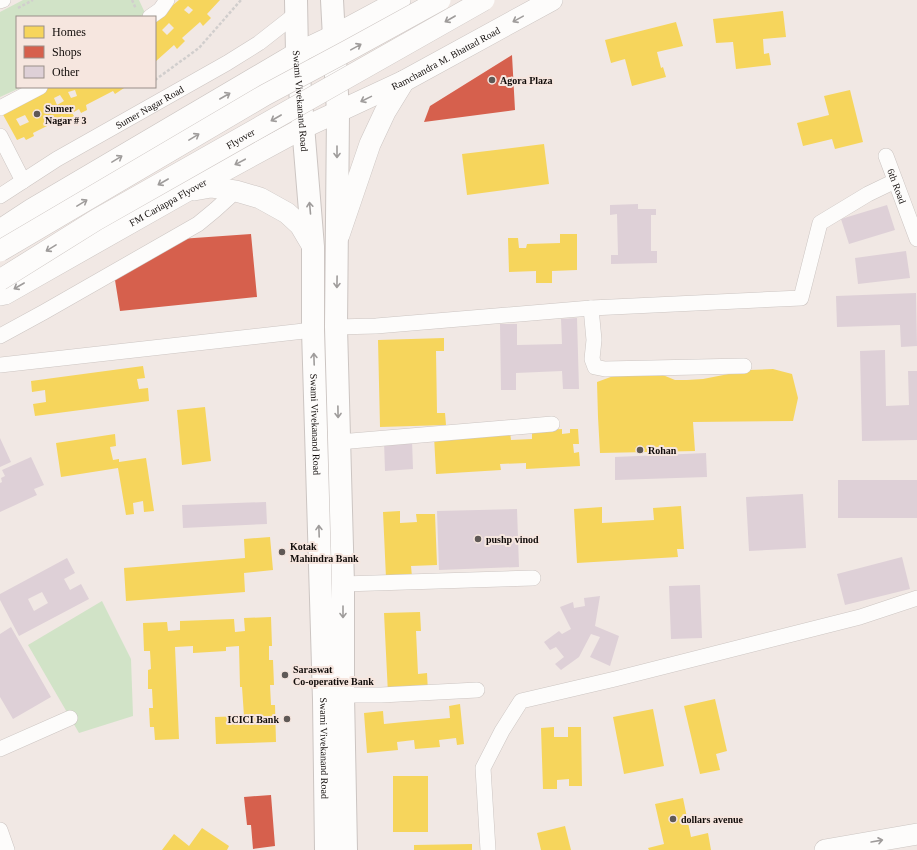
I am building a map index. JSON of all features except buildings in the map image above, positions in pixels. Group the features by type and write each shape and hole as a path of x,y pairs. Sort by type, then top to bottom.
{"main road":[{"name":"Swami Vivekanand Road","path":"332,0 338,113 336,327 343,584 343,694 346,850"},
{"path":"0,230 32,209 297,53 333,36 400,0"},
{"path":"0,252 265,95 440,0"},
{"name":"Flyover","path":"0,280 96,220 484,0"},
{"name":"Ramchandra M. Bhattad Road","path":"338,113 404,81 552,0"},
{"name":"Swami Vivekanand Road","path":"296,7 297,53 313,246 313,330 324,700 326,850"},
{"path":"337,241 370,144 385,112 404,81"},
{"name":"FM Cariappa Flyover","path":"0,295 5,294 180,195 303,128 338,113"},
{"path":"180,195 211,187 236,191 260,198 287,214 300,225 313,246"},
{"path":"825,850 917,834"}],"street":[{"path":"151,16 160,10 168,0"},
{"name":"Sumer Nagar Road","path":"0,196 57,159 227,63 259,43 296,7"},
{"path":"0,108 38,88"},
{"path":"0,136 23,181"},
{"name":"6th Road","path":"886,156 917,239"},
{"path":"336,327 376,326 591,308 801,298 820,223 868,194 895,181"},
{"path":"0,336 198,224 236,191"},
{"path":"591,308 594,340 592,359 595,367 605,369 744,366"},
{"path":"0,364 313,330"},
{"path":"339,442 552,424"},
{"path":"343,584 533,578"},
{"path":"488,850 483,768 502,731 521,701 860,618 917,598"},
{"path":"343,694 477,690"},
{"path":"0,749 70,718"},
{"path":"0,830 7,850"}],"path":[{"path":"156,79 199,48 241,0"}],"green space":[{"path":"23,0 139,0 145,13 141,16 16,16 16,88 20,88 0,97 0,12"},
{"path":"102,601 131,659 133,716 79,733 28,645"}],"place":[{"name":"Agora Plaza","path":"492,80"},
{"name":"Sumer Nagar # 3","path":"37,114"},
{"name":"Rohan","path":"640,450"},
{"name":"pushp vinod","path":"478,539"},
{"name":"Kotak Mahindra Bank","path":"282,552"},
{"name":"Saraswat Co-operative Bank","path":"285,675"},
{"name":"ICICI Bank","path":"287,719"},
{"name":"dollars avenue","path":"673,819"}]}
